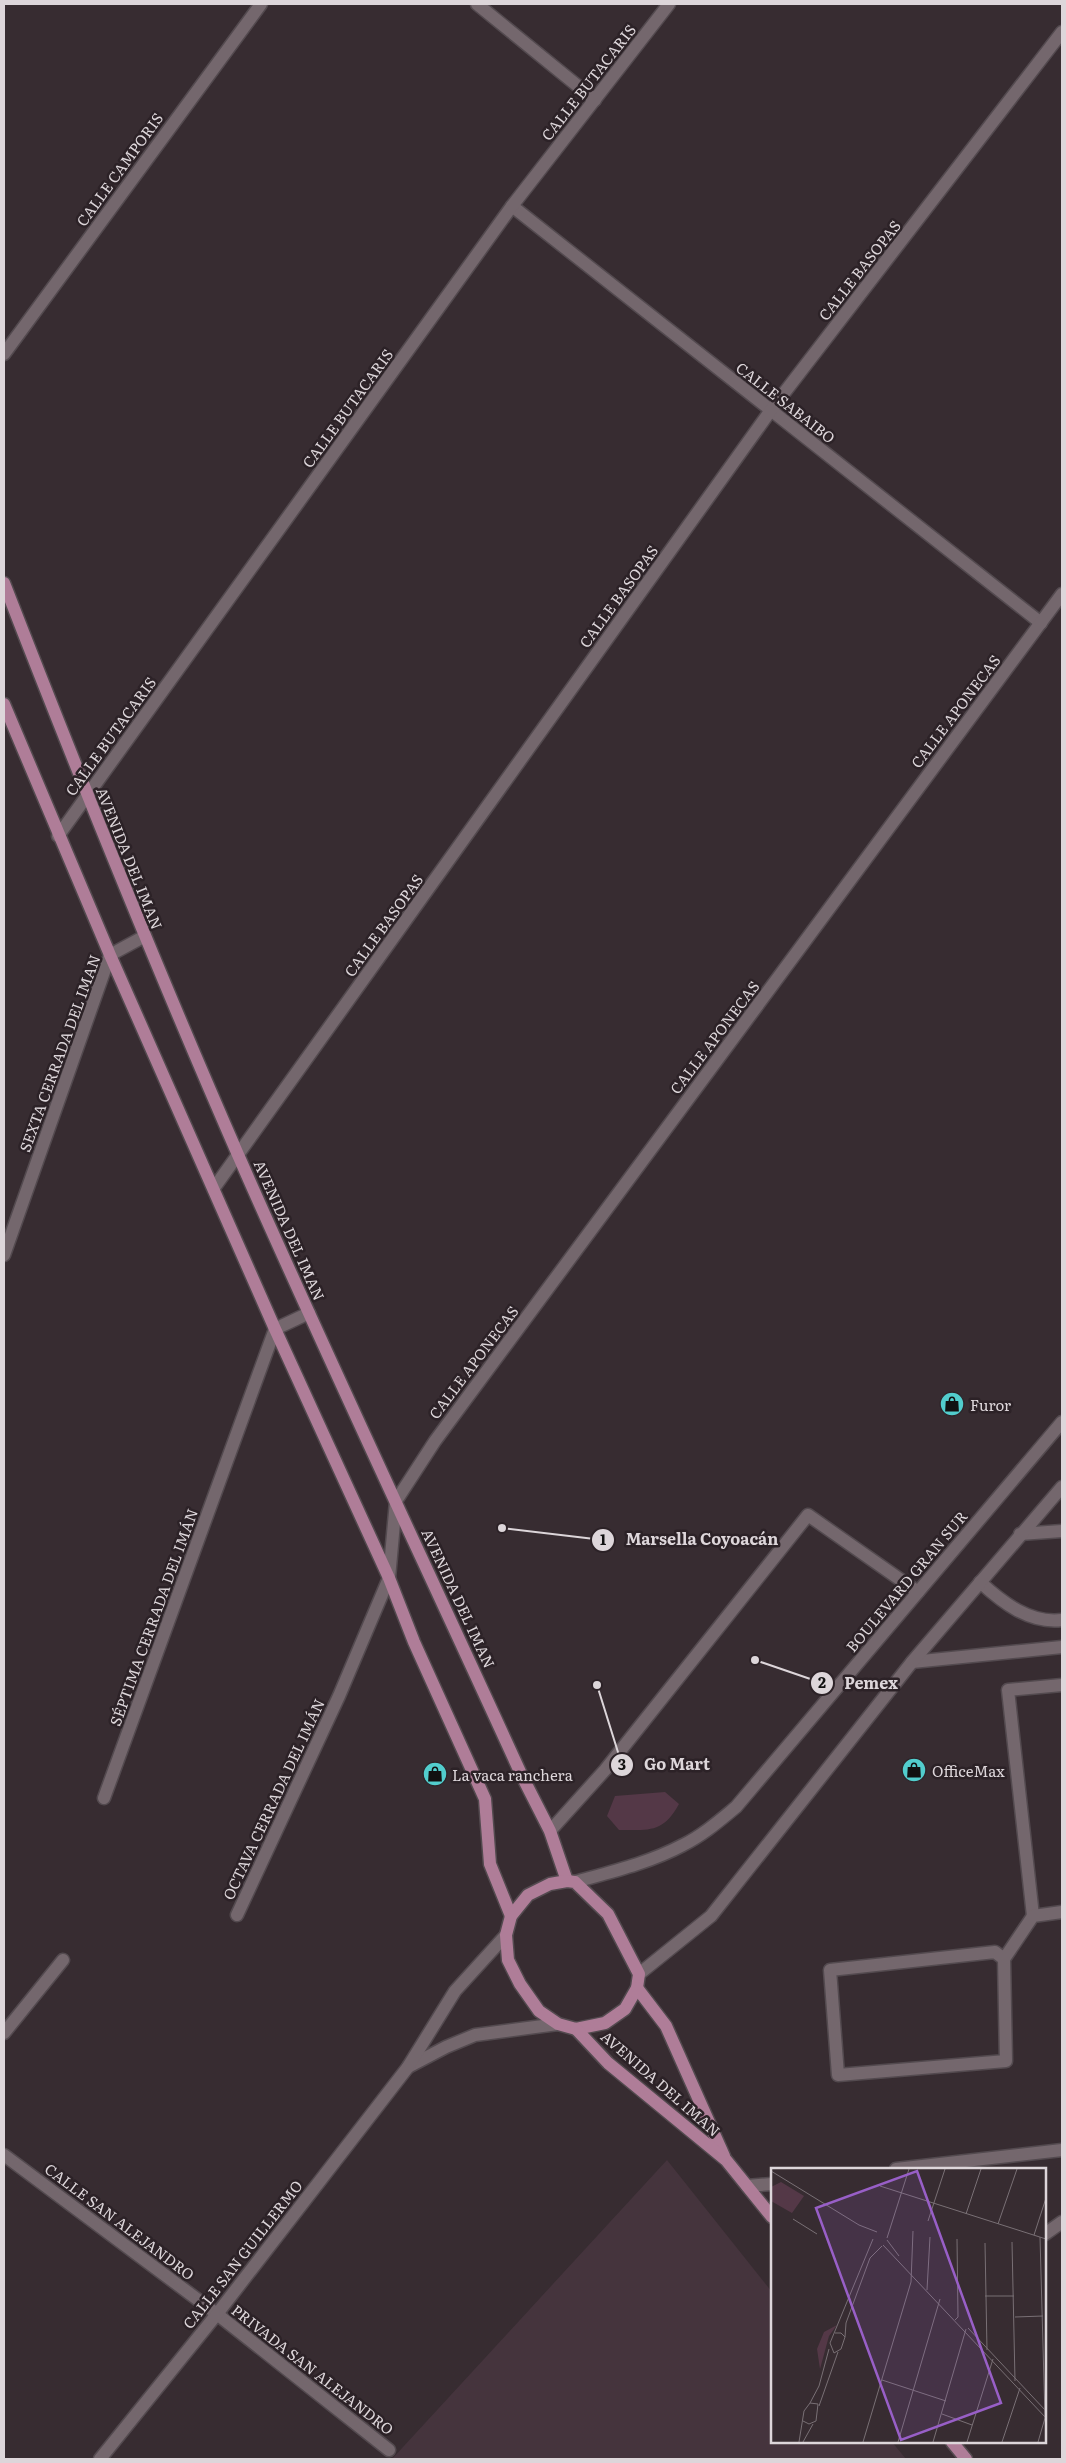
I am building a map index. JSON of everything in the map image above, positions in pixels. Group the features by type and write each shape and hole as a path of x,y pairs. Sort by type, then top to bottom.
{"main road":[{"name":"AVENIDA DEL IMAN","path":"4,583 87,796 238,1154 521,1774 550,1831 571,1882"},
{"path":"4,704 58,836 110,955 275,1329 389,1578 414,1642 484,1799 490,1864 511,1916"},
{"path":"571,1882 608,1914 639,1974 637,1988 625,2009 605,2023 576,2029 558,2024 539,2011 520,1984 508,1960 506,1935 511,1916 528,1894 550,1884 571,1882"},
{"name":"AVENIDA DEL IMAN","path":"637,1988 666,2026 726,2160"},
{"name":"AVENIDA DEL IMAN","path":"576,2029 608,2063 726,2160 771,2216"},
{"path":"953,2443 966,2459"}],"street":[{"name":"CALLE CAMPORIS","path":"4,354 261,4"},
{"path":"477,4 595,100"},
{"name":"CALLE BUTACARIS","path":"58,836 512,206 669,4"},
{"name":"CALLE BASOPAS","path":"214,1188 771,410 1062,32"},
{"name":"CALLE SABAIBO","path":"512,206 1041,623"},
{"name":"CALLE APONECAS","path":"396,1501 435,1441 1062,594"},
{"name":"SEXTA CERRADA DEL IMAN","path":"4,1255 110,955 145,936"},
{"path":"275,1329 309,1313"},
{"name":"SÉPTIMA CERRADA DEL IMÁN","path":"104,1798 275,1329"},
{"name":"BOULEVARD GRAN SUR","path":"571,1882 663,1855 708,1830 729,1812 1062,1422"},
{"path":"639,1974 711,1916 912,1662 1062,1487"},
{"name":"OCTAVA CERRADA DEL IMÁN","path":"237,1915 339,1696 389,1578 396,1501"},
{"path":"550,1831 605,1770 808,1515 918,1592"},
{"path":"1020,1534 1062,1531"},
{"path":"980,1582 996,1596 1021,1613 1047,1622 1062,1620"},
{"path":"912,1662 1062,1647"},
{"path":"1004,1959 995,1952 830,1970 838,2075 1006,2061 1004,1959 1033,1916 1008,1690 1062,1685"},
{"path":"1033,1916 1062,1912"},
{"name":"CALLE SAN GUILLERMO","path":"100,2459 217,2314 408,2066 455,1990 506,1935"},
{"path":"4,2033 63,1960"},
{"name":"CALLE SAN GUILLERMO","path":"408,2066 475,2035 558,2024"},
{"path":"905,2168 1062,2150"},
{"name":"CALLE SAN ALEJANDRO","path":"4,2155 217,2314"},
{"path":"747,2186 771,2184"},
{"path":"1046,2233 1062,2222"},
{"name":"PRIVADA SAN ALEJANDRO","path":"217,2314 389,2450"}],"shaded area":[{"path":"665,1792 679,1804 667,1820 655,1828 619,1830 607,1816 615,1796"},
{"path":"667,2160 771,2291 771,2443 893,2443 906,2459 392,2459"}],"place":[{"name":"Furor","path":"952,1404"},
{"name":"Marsella Coyoacán","path":"502,1528"},
{"name":"Pemex","path":"755,1660"},
{"name":"Go Mart","path":"597,1685"},
{"name":"OfficeMax","path":"914,1770"},
{"name":"La vaca ranchera","path":"435,1774"}]}
